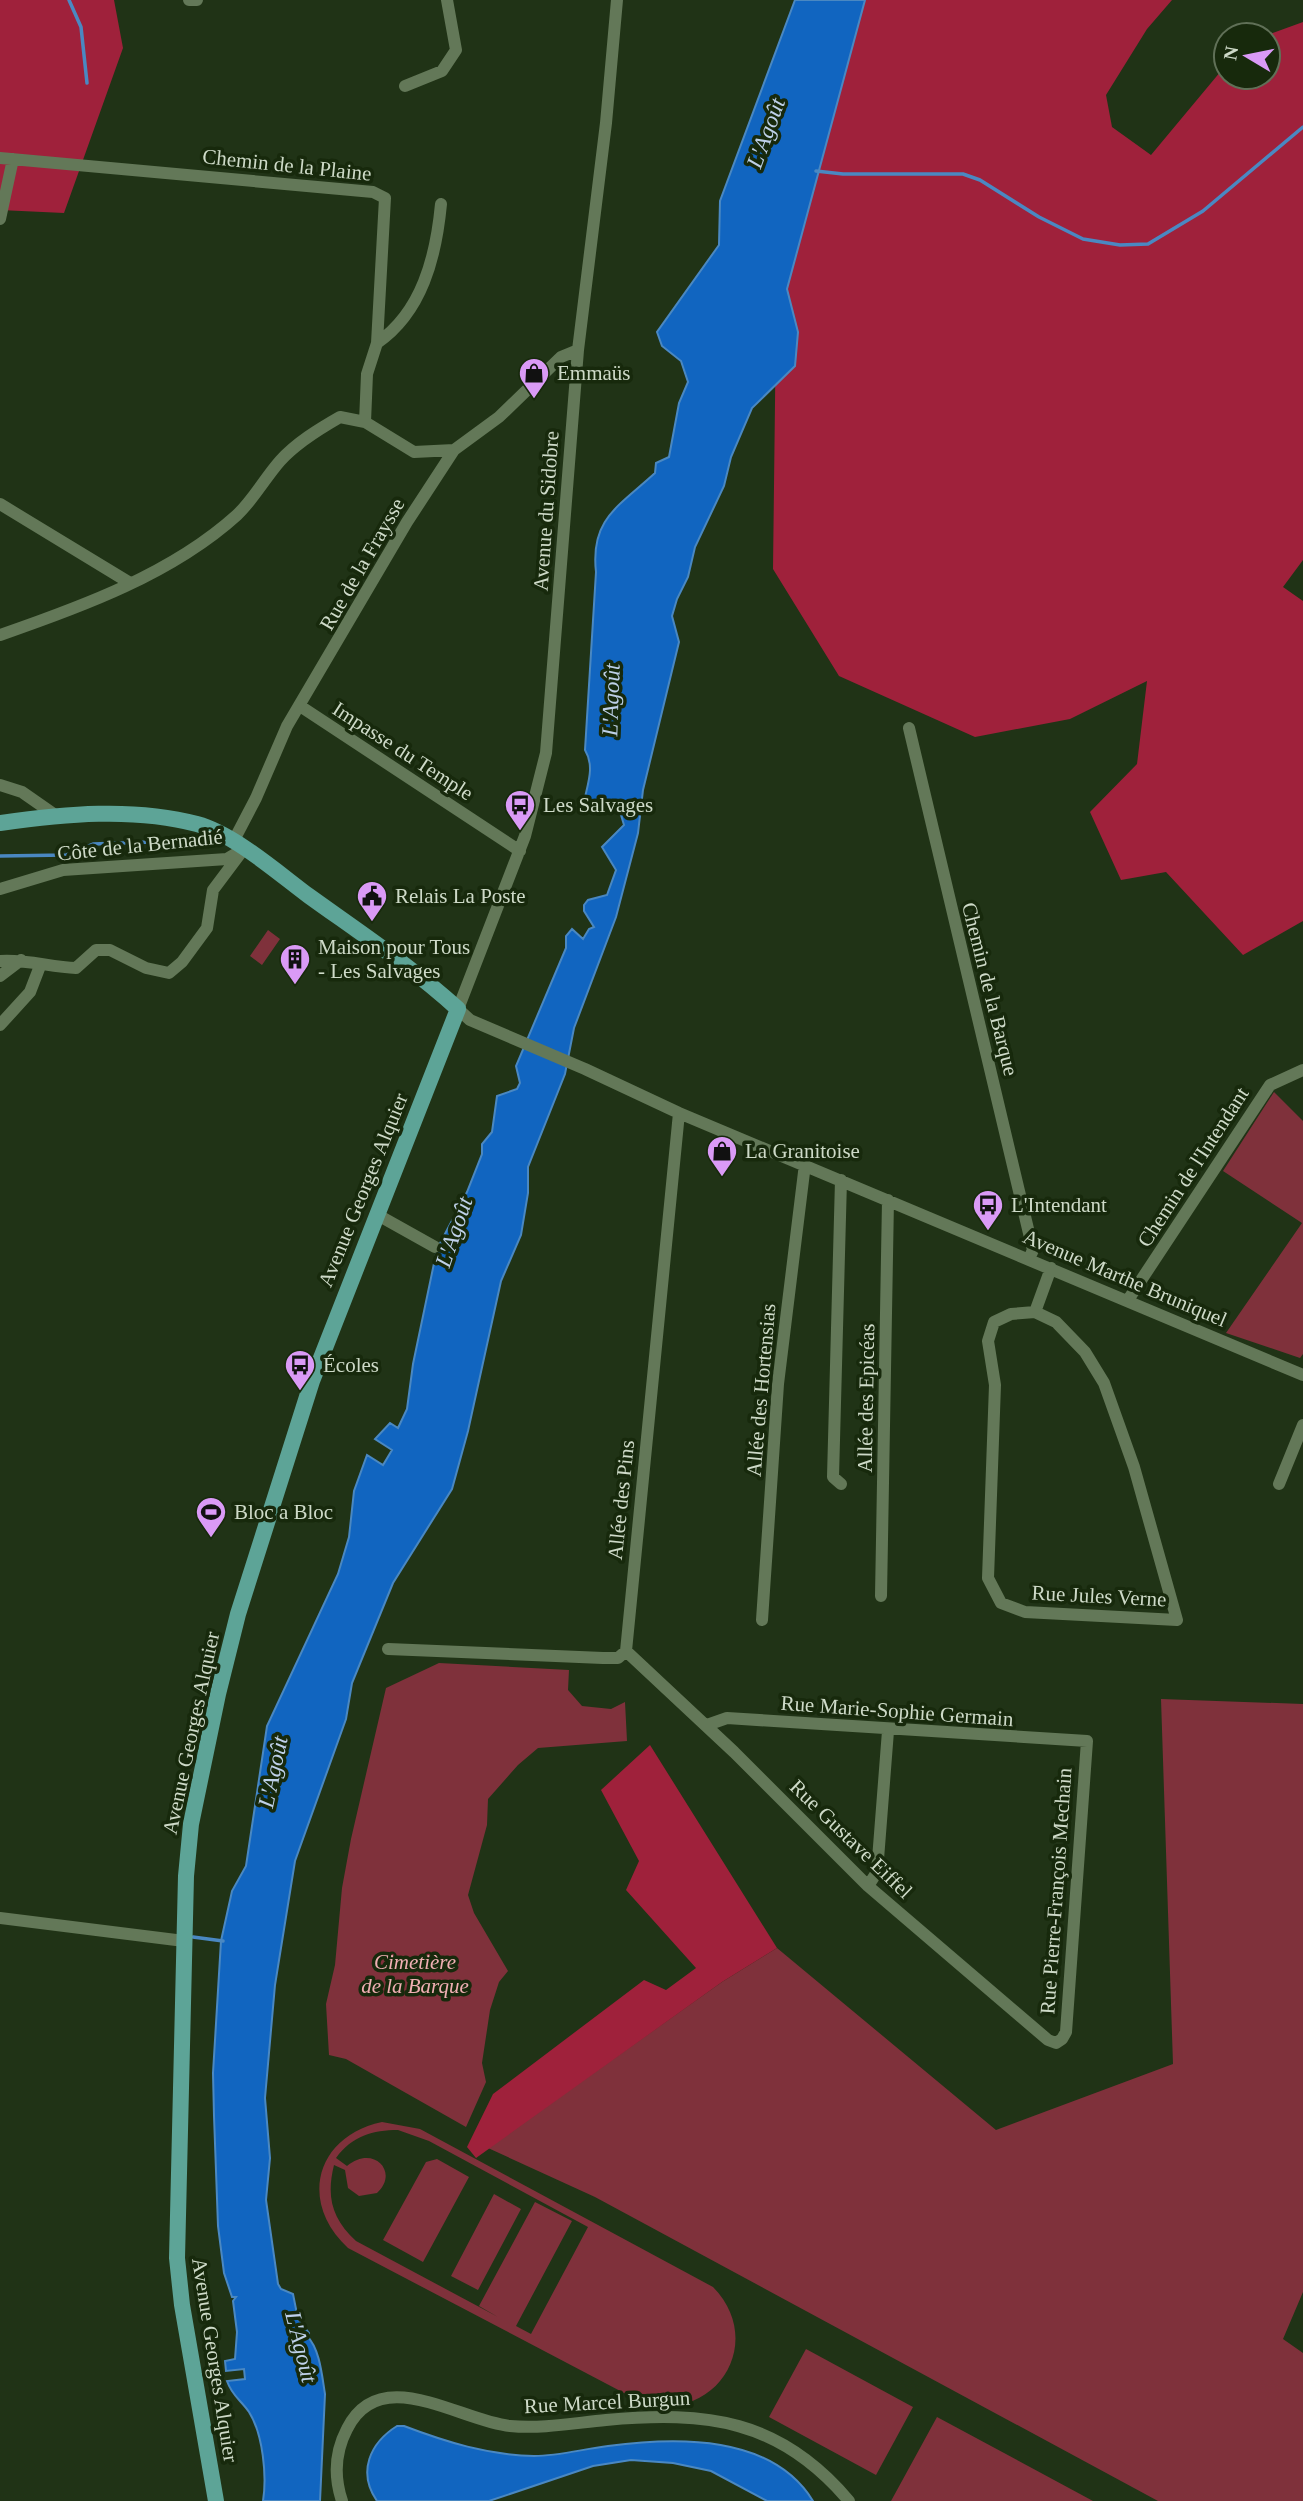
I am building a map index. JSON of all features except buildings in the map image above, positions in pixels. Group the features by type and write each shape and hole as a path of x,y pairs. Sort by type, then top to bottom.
{"main road":[{"path":"0,823 55,815 167,817 200,825 424,981 458,1009"},
{"name":"Avenue Georges Alquier","path":"216,2501 182,2305 177,2258 184,1941 191,1824 200,1773 238,1614 312,1381 458,1009"}],"street":[{"path":"189,0 197,0"},
{"path":"405,86 427,74 442,71 456,50 447,0"},
{"name":"Avenue du Sidobre","path":"458,1009 520,850 546,753 578,350 606,124 617,1"},
{"path":"0,219 6,159"},
{"name":"Chemin de la Plaine","path":"6,159 359,191 385,198 377,344 367,374 365,422"},
{"path":"377,344 392,333 415,303 431,264 442,204"},
{"name":"Rue de la Fraysse","path":"40,966 76,968 96,950 110,950 146,968 169,973 182,962 206,928 212,890 237,851 287,726 367,588 454,450 499,417 561,357 578,350"},
{"path":"0,635 130,583 171,562 237,515 282,458 317,430 340,417 365,422 414,452 454,450"},
{"path":"0,504 130,583"},
{"name":"Impasse du Temple","path":"300,706 520,850"},
{"name":"Chemin de la Barque","path":"909,728 1033,1250 1029,1259"},
{"path":"0,785 22,792 55,815"},
{"name":"Côte de la Bernadié","path":"0,889 63,870 227,859 237,851"},
{"path":"0,976 21,960"},
{"path":"0,961 21,960 40,966 30,992 0,1025"},
{"name":"Avenue Marthe Bruniquel","path":"458,1009 470,1020 679,1113 1303,1374"},
{"name":"Chemin de l'Intendant","path":"1128,1300 1270,1085 1303,1070"},
{"name":"Allée des Pins","path":"626,1651 679,1113"},
{"name":"Allée des Hortensias","path":"762,1620 778,1384 805,1164"},
{"path":"841,1180 833,1477 841,1484"},
{"name":"Allée des Epicéas","path":"881,1596 888,1200"},
{"path":"376,1214 409,1230 407,1233 435,1247"},
{"path":"1035,1312 1051,1268"},
{"name":"Rue Jules Verne","path":"1035,1312 1063,1329 1085,1352 1104,1383 1134,1467 1177,1620 1025,1612 1001,1603 988,1578 995,1385 988,1340 994,1322 1011,1314 1035,1312"},
{"path":"1279,1484 1303,1425"},
{"path":"388,1649 603,1658 618,1658 626,1651"},
{"name":"Rue Gustave Eiffel","path":"626,1651 707,1725 867,1886 1042,2035 1052,2042 1059,2042"},
{"name":"Rue Marie-Sophie Germain","path":"707,1725 727,1718 888,1731 1087,1741"},
{"path":"867,1886 877,1872 888,1731"},
{"name":"Rue Pierre-François Mechain","path":"1059,2042 1066,2032 1087,1741"},
{"path":"0,1918 184,1941"},
{"name":"Rue Marcel Burgun","path":"342,2501 337,2458 349,2423 360,2411 377,2402 412,2396 470,2416 510,2426 673,2416 733,2422 791,2447 813,2463 849,2501"}],"green space":[{"path":"268,930 280,939 262,965 250,956"},
{"path":"1274,1092 1303,1121 1303,1354 1300,1358 1226,1333 1302,1223 1223,1171"},
{"name":"Cimetière de la Barque","path":"439,1663 569,1670 568,1690 582,1706 611,1709 625,1702 627,1741 538,1748 518,1765 488,1799 487,1825 468,1895 474,1913 508,1971 499,1982 490,2010 482,2063 486,2082 466,2127 346,2059 329,2055 326,2004 335,1965 342,1888 351,1839 386,1688"},
{"path":"1161,1699 1303,1704 1303,2292 1283,2339 1303,2353 1303,2501 1158,2501 595,2197 488,2148 722,1982 777,1948 996,2130 1173,2064"},
{"path":"382,2122 420,2129 713,2287 728,2308 735,2330 734,2352 726,2372 713,2389 694,2400 671,2406 645,2404 348,2248 332,2230 323,2211 319,2192 322,2173 329,2156 342,2141 360,2130","holes":["389,2130 398,2130 429,2141 588,2227 531,2334 516,2326 572,2221 535,2202 479,2306 498,2317 356,2241 336,2216 331,2197 334,2165 345,2170 348,2188 359,2196 377,2193 386,2177 384,2169 374,2159 357,2160 347,2166 336,2158 349,2144 372,2133"]},
{"path":"437,2159 469,2177 423,2262 383,2240 426,2162"},
{"path":"494,2194 521,2209 478,2290 451,2276"},
{"path":"806,2349 913,2407 876,2475 769,2417"},
{"path":"937,2417 1093,2501 891,2501"}],"shaded area":[{"path":"0,0 114,0 123,48 64,213 0,210"},
{"path":"864,0 1172,0 1147,29 1106,95 1112,127 1151,155 1212,82 1212,91 1282,91 1282,30 1303,22 1303,560 1283,587 1303,601 1303,921 1243,955 1166,872 1121,880 1090,812 1137,764 1147,681 1070,719 975,737 839,676 773,569 776,319"},
{"path":"650,1745 777,1948 722,1982 476,2158 467,2147 493,2094 644,1980 666,1990 696,1968 626,1890 639,1861 601,1790"}],"water":[{"name":"L'Agoût","path":"795,0 865,0 787,289 798,332 795,366 752,408 731,457 724,486 695,547 688,577 677,599 672,616 679,642 643,790 638,833 616,917 574,1028 565,1074 528,1167 528,1193 521,1235 501,1281 468,1431 452,1489 393,1583 352,1683 346,1719 295,1861 275,1985 265,2098 270,2158 266,2200 278,2284 281,2289 293,2294 298,2319 309,2333 307,2336 318,2355 321,2371 325,2394 320,2501 263,2501 264,2468 258,2432 249,2412 227,2381 245,2379 244,2369 226,2371 225,2361 235,2359 237,2332 233,2301 236,2297 232,2297 224,2273 218,2226 213,2073 221,1941 232,1891 246,1866 267,1726 338,1574 349,1537 354,1491 367,1455 383,1465 392,1450 375,1439 390,1423 398,1428 407,1409 413,1364 437,1249 467,1192 482,1154 482,1144 492,1132 497,1096 517,1089 520,1083 516,1066 566,948 566,936 572,929 583,939 589,929 594,927 584,911 584,905 588,900 607,895 616,870 602,847 624,825 621,815 602,799 595,802 585,797 590,773 585,750 598,539 610,515 655,473 656,463 669,457 679,403 688,382 681,361 662,346 657,332 719,245 720,201"},
{"path":"397,2426 468,2447 534,2456 663,2441 721,2445 748,2452 773,2463 795,2479 813,2501 767,2501 711,2471 673,2463 631,2460 593,2466 489,2501 377,2501 368,2479 369,2459 380,2441"}],"waterway":[{"path":"69,0 81,27 87,83"},
{"path":"816,171 843,174 963,174 980,180 1039,217 1083,239 1120,245 1148,244 1203,211 1303,127"},
{"path":"0,856 66,855 93,844 152,842"},
{"path":"193,1937 223,1941"}],"place":[{"name":"Emmaüs","path":"534,400"},
{"name":"Les Salvages","path":"520,832"},
{"name":"Relais La Poste","path":"372,923"},
{"name":"Maison pour Tous - Les Salvages","path":"295,986"},
{"name":"La Granitoise","path":"722,1178"},
{"name":"L'Intendant","path":"988,1232"},
{"name":"Écoles","path":"300,1392"},
{"name":"Bloc a Bloc","path":"211,1539"}]}
